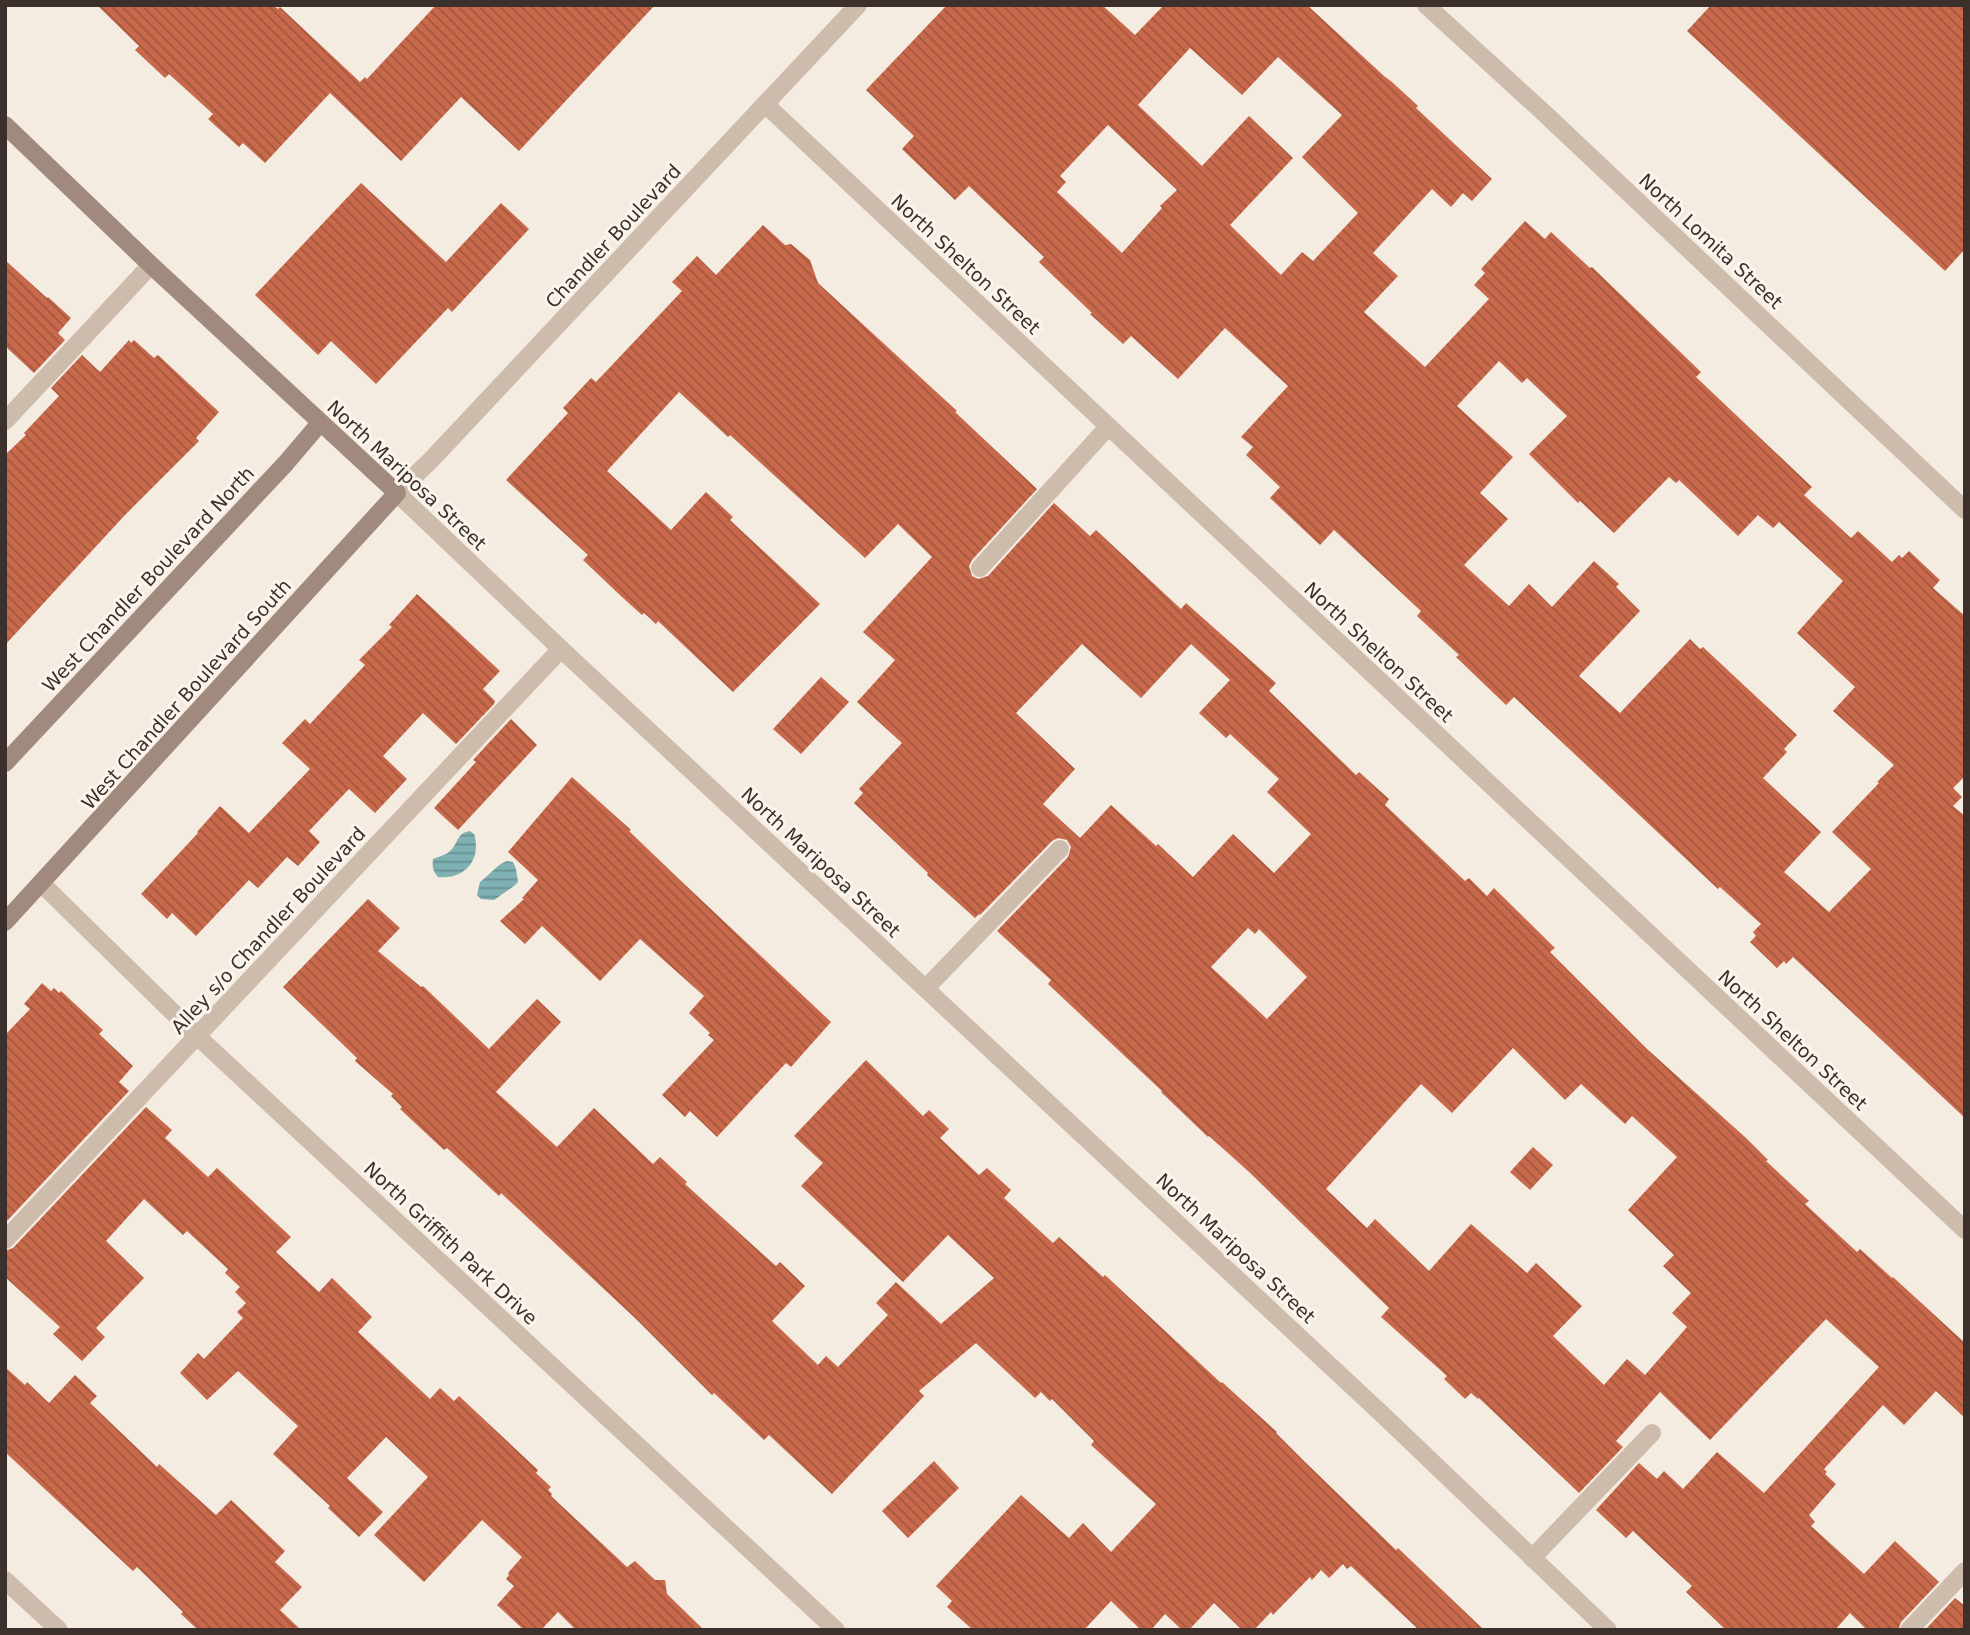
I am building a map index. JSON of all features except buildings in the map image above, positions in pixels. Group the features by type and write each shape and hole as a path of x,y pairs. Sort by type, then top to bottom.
{"main road":[{"name":"North Mariposa Street","path":"5,125 151,265 397,493"},
{"name":"West Chandler Boulevard North","path":"5,762 286,463 320,423"},
{"name":"West Chandler Boulevard South","path":"5,922 397,493"}],"street":[{"name":"Chandler Boulevard","path":"397,493 858,5"},
{"name":"North Lomita Street","path":"1426,5 1965,510"},
{"name":"North Shelton Street","path":"765,104 1965,1230"},
{"path":"5,421 151,265"},
{"path":"980,568 1108,426"},
{"name":"North Mariposa Street","path":"397,493 1344,1378 1608,1630"},
{"name":"Alley s/o Chandler Boulevard","path":"5,1240 561,649"},
{"path":"926,988 1060,849"},
{"name":"North Griffith Park Drive","path":"41,883 197,1036 836,1630"},
{"path":"1532,1558 1652,1433"},
{"path":"1909,1630 1965,1571"},
{"path":"5,1580 59,1630"}],"water":[{"path":"470,831 474,834 476,852 469,866 456,875 438,877 433,869 433,859 448,852 460,836"},
{"path":"507,861 513,862 518,882 494,900 481,899 477,895 480,882"}]}
